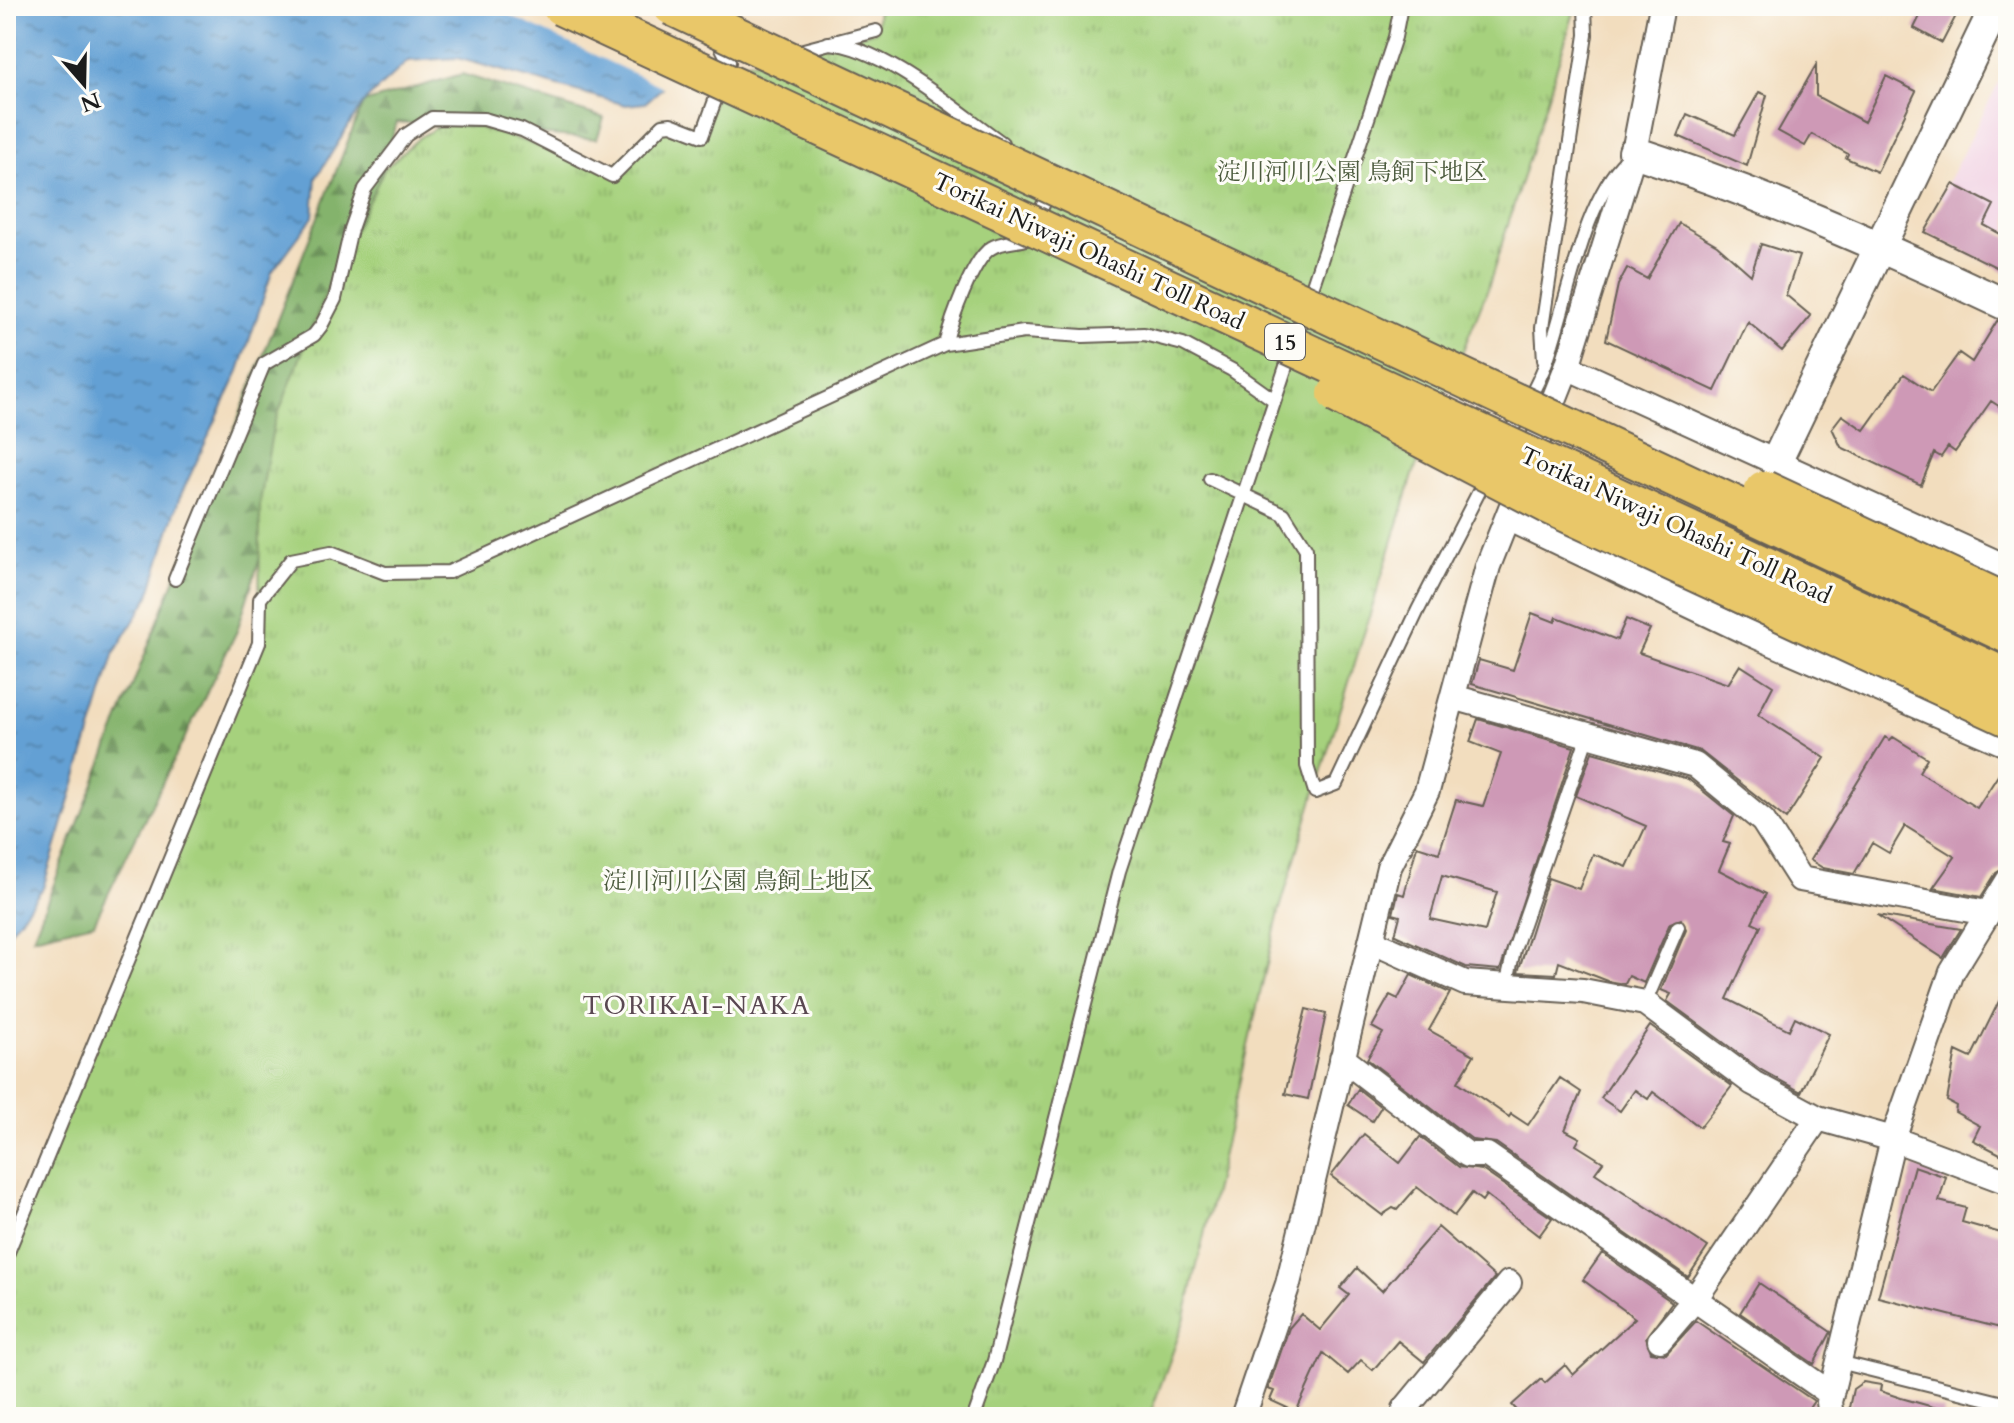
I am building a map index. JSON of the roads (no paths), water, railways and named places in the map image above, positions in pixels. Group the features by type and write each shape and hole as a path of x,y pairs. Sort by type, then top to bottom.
{"main road":[{"name":"Torikai Niwaji Ohashi Toll Road","path":"561,6 2008,679"},
{"name":"Torikai Niwaji Ohashi Toll Road","path":"672,6 1219,260 2008,634"},
{"path":"1219,260 1252,260 1578,403 2008,604"},
{"path":"1199,302 1213,329 1534,497 2008,717"}],"street":[{"path":"1243,1417 1288,1284 1389,867 1427,791 1488,566 1634,152 1662,6"},
{"path":"1724,621 1776,462 1992,8"},
{"path":"1634,152 1701,174 1879,245 2008,306"},
{"path":"1556,367 1776,462 2008,568"},
{"path":"1507,518 1724,621 2008,745"},
{"path":"1453,697 1695,765 1763,821 1800,879 1987,913"},
{"path":"1342,1058 1468,1155 1487,1155 1695,1299 1831,1406 1893,1139 1952,972 2008,881"},
{"path":"1371,941 1465,983 1583,991 1645,1003 1753,1083 1818,1118 1893,1139 2008,1182"},
{"path":"1660,1340 1695,1299 1818,1118"},
{"path":"1407,1417 1405,1409 1509,1283"}],"lane":[{"path":"698,6 741,62"},
{"path":"974,1417 994,1361 1119,871 1395,37 1401,6"},
{"path":"1210,479 1284,514 1306,549 1307,766 1315,792 1336,784 1418,610 1556,367 1542,328 1584,51 1585,6"},
{"path":"175,579 264,364 314,335 321,326 335,299 351,229 365,189 406,135 432,118 484,119 522,130 612,176 663,125 671,124 702,136 741,62 876,31"},
{"path":"828,43 850,44 877,57 1056,180 1027,239 992,247 983,256 959,304 945,344"},
{"path":"6,1257 259,643 260,599 291,560 331,552 385,573 449,572 945,344 1024,332 1083,336 1144,334 1183,344 1232,370 1274,400"},
{"path":"1506,986 1514,950 1588,735"},
{"path":"1645,1003 1678,927"},
{"path":"1839,1362 2008,1404"}],"water":[{"path":"6,6 612,6 702,53 645,103 626,105 457,58 408,61 363,103 316,178 313,217 272,272 239,371 179,499 149,596 115,652 43,888 6,937"}],"district":[{"name":"TORIKAI-NAKA","path":"697,1005"}],"park label":[{"name":"淀川河川公園 鳥飼下地区","path":"1352,172"},
{"name":"淀川河川公園 鳥飼上地区","path":"738,881"}]}
